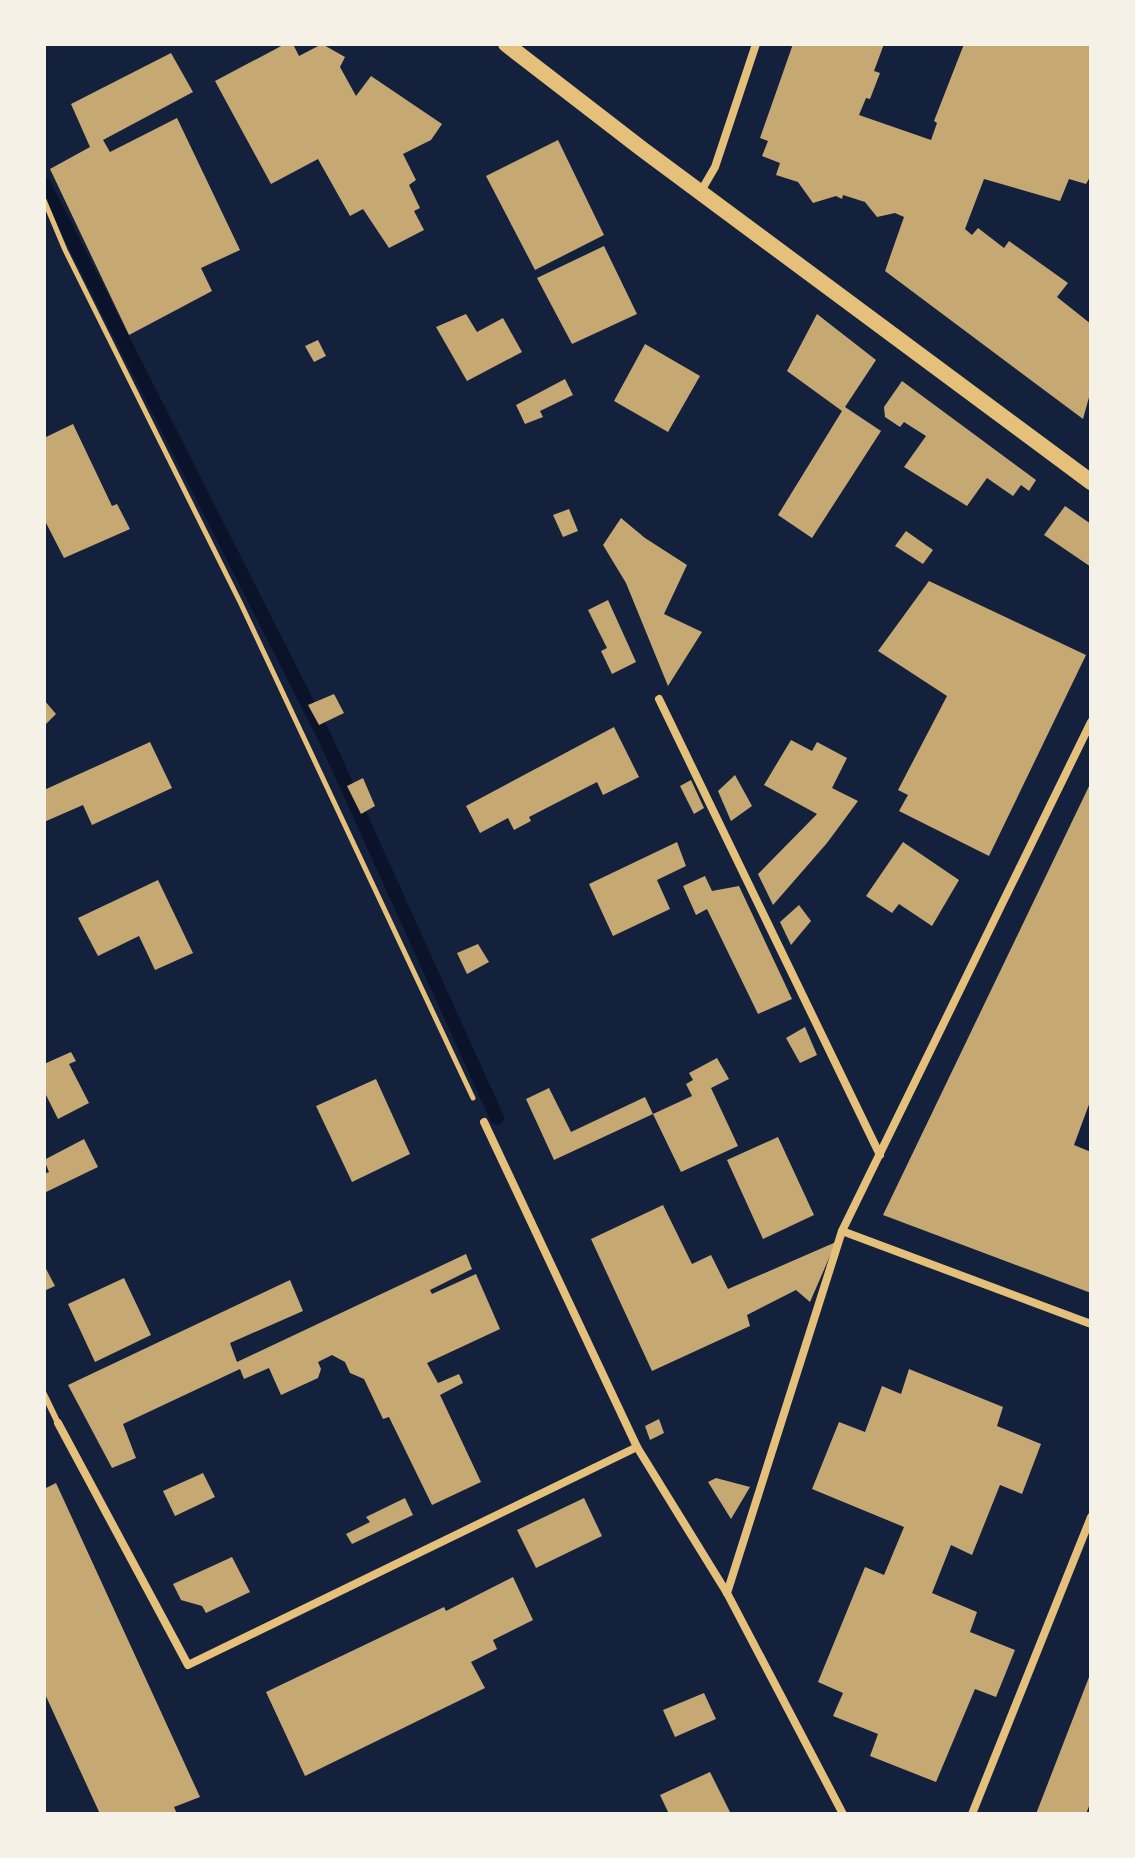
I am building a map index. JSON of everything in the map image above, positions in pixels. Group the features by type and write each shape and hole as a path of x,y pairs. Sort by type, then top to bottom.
{"main road":[{"path":"506,44 642,149 1091,482"}],"street":[{"path":"701,191 715,167 756,44"},
{"path":"659,699 880,1155"},
{"path":"727,1593 842,1231 1091,722"},
{"path":"484,1122 637,1447 727,1593 843,1814"},
{"path":"842,1231 1091,1324"},
{"path":"58,1423 188,1665 637,1447"},
{"path":"972,1814 1091,1517"}],"lane":[{"path":"44,1394 58,1423"}],"path":[{"path":"44,200 65,250 241,604 484,1122"}],"building":[{"path":"285,44 293,44 299,56 322,44 345,57 340,67 356,96 371,76 442,124 431,140 403,154 416,180 409,185 420,208 414,211 424,230 389,248 363,209 350,216 318,159 271,184 215,81"},
{"path":"793,44 884,44 874,71 880,73 870,99 866,98 859,115 931,140 937,123 934,121 964,44 1091,44 1091,175 1086,184 1069,179 1060,201 984,179 965,229 972,235 978,228 1004,248 1009,241 1068,283 1057,297 1091,324 1091,390 1083,419 885,271 904,217 895,213 877,217 865,202 843,195 842,199 836,196 813,203 798,182 776,175 780,163 762,156 768,141 760,138"},
{"path":"171,53 193,92 103,140 110,152 177,118 240,250 201,268 212,291 129,335 50,169 90,147 71,104"},
{"path":"558,140 604,235 535,270 486,176"},
{"path":"604,246 637,314 572,344 537,278"},
{"path":"466,314 477,332 503,318 522,352 467,381 436,327"},
{"path":"817,314 876,360 845,407 881,431 812,538 778,515 842,411 787,371"},
{"path":"318,340 326,356 314,362 305,346"},
{"path":"645,344 700,376 668,432 614,401"},
{"path":"565,379 573,395 540,411 543,417 525,424 516,405"},
{"path":"902,381 1036,480 1029,491 1021,485 1013,496 987,478 967,506 904,467 926,436 904,422 900,427 885,417 884,407"},
{"path":"73,424 112,506 117,504 130,529 64,558 44,519 44,438"},
{"path":"1065,506 1091,524 1091,567 1044,535"},
{"path":"569,509 578,531 563,537 553,515"},
{"path":"621,518 687,565 664,614 702,632 668,686 626,583 603,545"},
{"path":"906,531 933,550 923,564 895,546"},
{"path":"929,581 1086,655 989,856 899,811 908,795 898,790 947,696 878,651"},
{"path":"608,600 636,662 612,674 601,651 607,648 588,610"},
{"path":"334,694 344,713 319,725 308,705"},
{"path":"44,700 56,714 44,726"},
{"path":"614,727 639,777 603,795 597,782 529,817 531,821 514,830 508,818 480,833 466,806"},
{"path":"791,740 812,751 817,742 847,758 832,788 858,801 827,843 773,905 758,874 817,814 764,785"},
{"path":"150,742 172,788 92,825 83,805 44,822 44,790"},
{"path":"735,775 752,806 731,821 718,791"},
{"path":"363,778 375,806 361,814 347,786"},
{"path":"691,780 704,808 694,814 680,786"},
{"path":"1091,782 1091,1099 1074,1145 1091,1152 1091,1293 883,1215"},
{"path":"677,842 686,866 657,880 670,909 613,936 589,884"},
{"path":"903,842 959,880 932,926 899,904 892,913 866,896"},
{"path":"705,876 712,891 739,886 792,999 758,1014 707,909 696,915 683,886"},
{"path":"158,880 193,953 155,970 139,936 98,956 78,918"},
{"path":"799,905 811,921 791,945 780,922"},
{"path":"478,944 489,962 467,974 457,953"},
{"path":"805,1027 817,1055 800,1063 786,1038"},
{"path":"71,1052 76,1061 69,1064 89,1103 58,1119 44,1091 44,1064"},
{"path":"717,1058 729,1079 711,1088 738,1146 681,1172 653,1114 692,1096 686,1084 693,1080 689,1073"},
{"path":"376,1079 410,1154 352,1182 316,1106"},
{"path":"549,1088 571,1132 645,1097 653,1114 554,1160 526,1099"},
{"path":"778,1137 814,1215 763,1239 727,1160"},
{"path":"84,1139 98,1167 44,1193 44,1174 49,1172 44,1160"},
{"path":"663,1205 692,1264 711,1255 728,1289 836,1242 810,1302 796,1290 747,1315 750,1326 652,1371 591,1239"},
{"path":"466,1254 472,1269 430,1290 432,1294 476,1274 500,1329 427,1363 438,1383 459,1374 463,1383 440,1395 481,1482 432,1505 389,1417 383,1419 364,1379 350,1373 345,1362 332,1355 318,1362 321,1369 318,1378 281,1395 269,1368 244,1379 240,1369 123,1424 136,1458 112,1468 68,1385 290,1280 303,1311 230,1343 237,1362"},
{"path":"44,1265 55,1286 44,1291"},
{"path":"124,1278 151,1335 95,1362 68,1304"},
{"path":"909,1369 1003,1407 997,1426 1041,1444 1022,1494 1000,1485 972,1555 951,1545 932,1593 977,1612 970,1632 1015,1650 996,1697 975,1689 936,1782 870,1756 878,1734 833,1716 843,1693 818,1682 865,1567 884,1575 904,1527 812,1489 839,1422 865,1432 882,1386 901,1394"},
{"path":"659,1419 664,1433 650,1440 645,1426"},
{"path":"203,1473 215,1497 175,1516 163,1491"},
{"path":"716,1478 750,1487 731,1519 708,1482"},
{"path":"56,1483 200,1797 174,1807 177,1814 100,1814 44,1692 44,1489"},
{"path":"405,1498 413,1515 352,1544 346,1534 370,1522 366,1517"},
{"path":"584,1498 602,1536 536,1568 517,1530"},
{"path":"232,1557 250,1592 206,1613 202,1606 181,1600 173,1584"},
{"path":"513,1577 533,1620 493,1640 497,1649 471,1662 485,1688 305,1776 266,1692 444,1607 446,1611"},
{"path":"1091,1672 1091,1801 1086,1814 1036,1814"},
{"path":"704,1693 716,1719 675,1737 663,1710"},
{"path":"710,1772 731,1814 669,1814 660,1795"}],"waterway":[{"path":"44,184 326,740 497,1118"}]}
